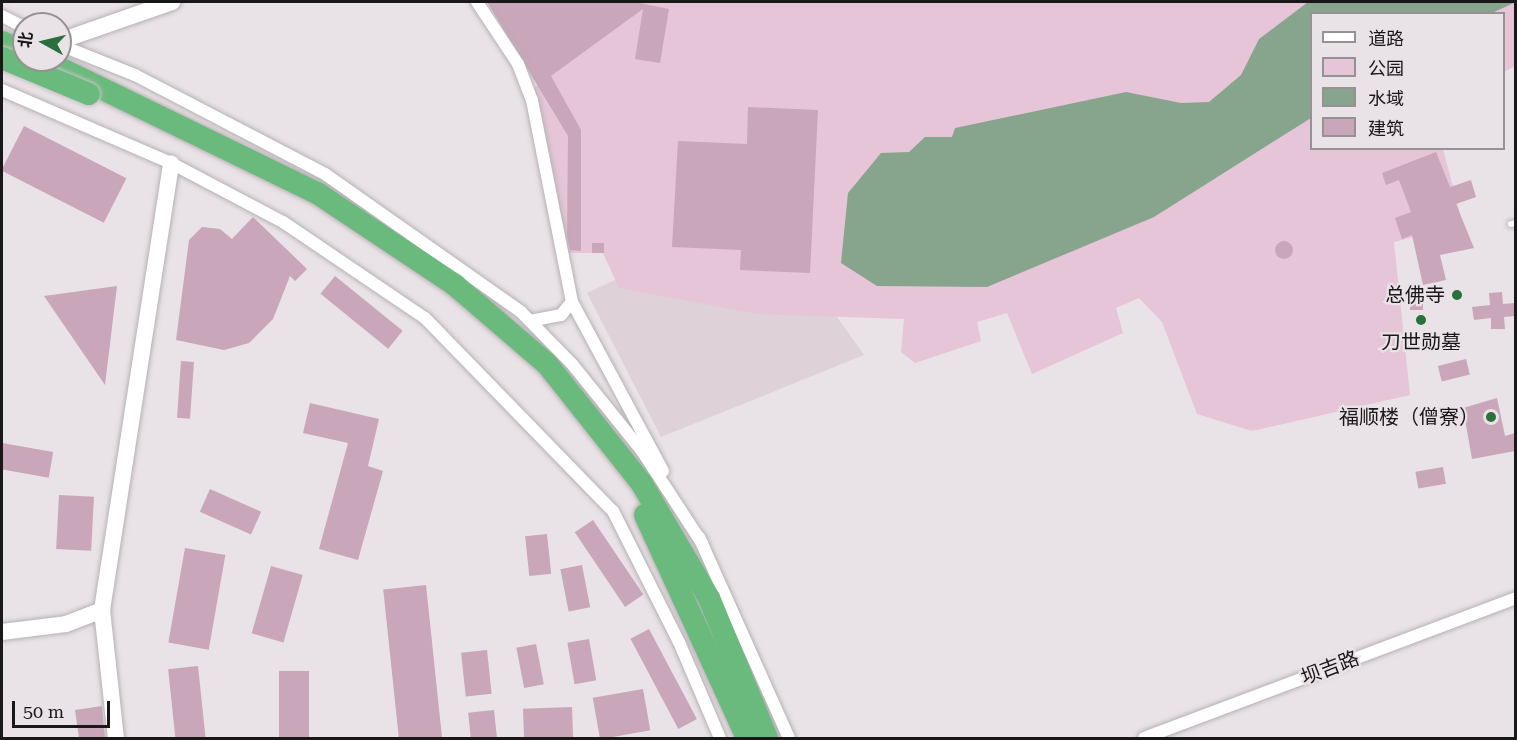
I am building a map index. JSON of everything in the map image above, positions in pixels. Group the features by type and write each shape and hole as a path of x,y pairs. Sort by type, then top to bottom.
{"highway":[{"path":"2,58 93,89 317,193 455,285 547,364 692,548 709,598 767,738"},
{"path":"64,72 319,210 437,287 542,380 635,494 747,738"}],"main road":[{"path":"72,39 172,2"},
{"path":"116,738 102,610 171,163"},
{"path":"2,632 66,624 102,610"}],"street":[{"path":"477,2 514,57 532,100 572,302 692,548"},
{"path":"72,48 135,75 325,174 430,243 530,321 572,364 642,451 789,738"},
{"path":"2,90 171,163 283,222 425,318 458,356 522,412 613,511 720,738"},
{"path":"530,321 561,315 572,302"},
{"name":"坝吉路","path":"1144,738 1515,598"}],"shaded area":[{"path":"623,276 837,317 864,355 661,437 587,293"}],"green space":[{"path":"635,2 1515,2 1515,66 1505,71 1505,12 1310,12 1310,150 1443,150 1463,225 1394,242 1410,395 1252,431 1197,414 1162,322 1139,298 1116,308 1123,333 1032,374 1007,313 977,322 981,341 915,363 901,352 904,319 758,314 619,288 603,253 562,253 534,88 632,17"}],"water":[{"path":"1308,2 1516,2 1494,12 1310,12 1310,119 1154,217 987,287 877,286 841,263 848,193 881,153 909,152 925,137 952,137 955,128 1126,92 1181,103 1209,102 1241,75 1259,39"}],"building":[{"path":"487,2 635,2 669,9 660,63 635,59 643,9 551,76 581,130 581,251 570,250 567,237 568,136"},
{"path":"748,107 818,110 810,273 740,270 741,250 672,247 678,141 747,144"},
{"path":"24,126 126,178 104,223 2,171"},
{"path":"1436,152 1450,187 1471,180 1476,197 1456,204 1474,248 1440,255 1446,280 1423,285 1412,235 1402,239 1395,218 1411,212 1399,180 1386,185 1382,173"},
{"path":"253,217 307,269 295,281 290,276 273,319 249,343 224,350 176,340 189,240 202,227 220,229 232,239"},
{"path":"1284,241 1290,244 1293,250 1290,256 1284,259 1278,256 1275,250 1278,244"},
{"path":"592,243 604,243 604,253 592,253"},
{"path":"335,276 403,331 388,349 321,294"},
{"path":"117,286 105,385 44,296"},
{"path":"1502,292 1503,304 1515,303 1515,316 1504,317 1505,329 1491,329 1491,318 1474,320 1472,307 1490,305 1489,293"},
{"path":"1410,296 1423,296 1423,310 1410,310"},
{"path":"1466,359 1470,375 1442,382 1438,366"},
{"path":"181,361 194,362 190,419 177,418"},
{"path":"1497,398 1505,436 1515,433 1515,451 1472,459 1463,408"},
{"path":"310,403 379,419 368,466 383,471 358,560 319,549 348,443 303,433"},
{"path":"2,443 53,452 49,478 2,469"},
{"path":"1443,467 1446,484 1418,489 1415,472"},
{"path":"210,489 261,512 251,535 200,512"},
{"path":"59,495 94,497 91,551 56,549"},
{"path":"593,520 643,595 625,607 575,532"},
{"path":"547,534 551,574 529,576 525,536"},
{"path":"185,548 225,555 209,650 168,643"},
{"path":"582,565 590,607 569,611 560,569"},
{"path":"271,566 303,575 283,642 252,633"},
{"path":"426,585 442,738 399,738 383,589"},
{"path":"649,629 697,719 678,729 630,639"},
{"path":"589,639 596,680 575,684 567,643"},
{"path":"536,644 544,684 524,688 516,648"},
{"path":"487,650 492,694 466,696 461,653"},
{"path":"198,666 206,738 175,738 168,669"},
{"path":"279,671 309,671 309,738 279,738"},
{"path":"643,689 650,730 600,738 593,698"},
{"path":"102,706 105,738 79,738 75,710"},
{"path":"572,707 573,738 524,738 523,709"},
{"path":"494,710 497,738 471,738 468,713"}],"place":[{"name":"总佛寺","path":"1457,295"},
{"name":"刀世勋墓","path":"1421,320"},
{"name":"福顺楼（僧寮）","path":"1491,417"}]}
